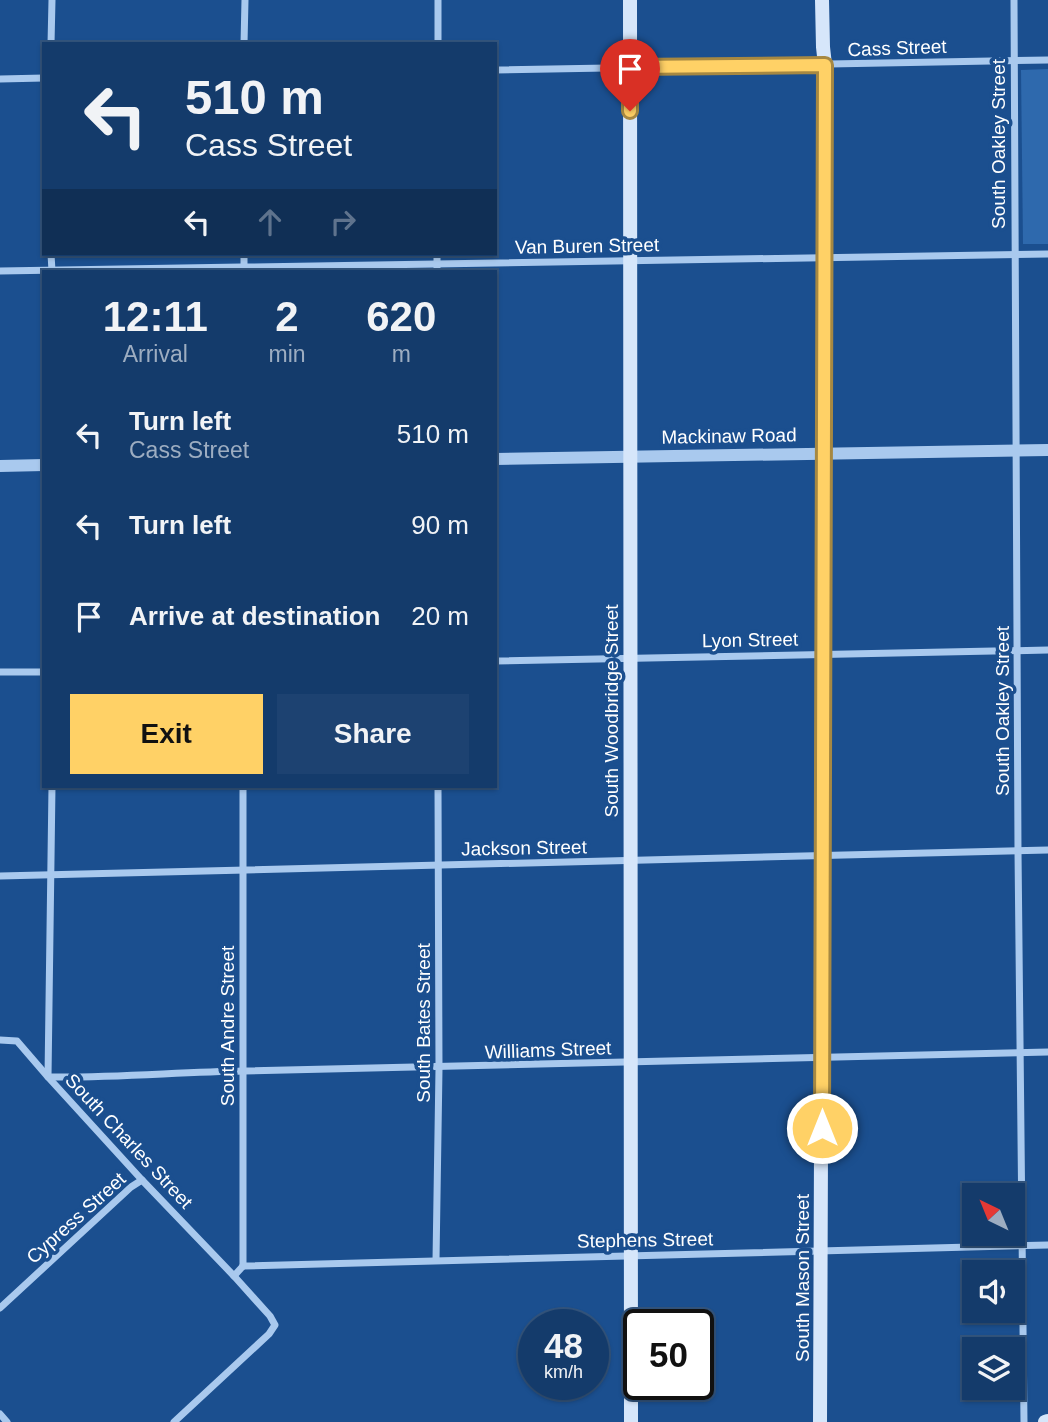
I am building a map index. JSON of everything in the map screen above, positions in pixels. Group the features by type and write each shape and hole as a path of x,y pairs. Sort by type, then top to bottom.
{"main road":[{"name":"South Woodbridge Street","path":"630,0 631,1422"},
{"name":"South Mason Street","path":"820,1422 824,857 825,65 822,0"}],"street":[{"path":"51,42 52,0"},
{"path":"244,42 245,0"},
{"path":"438,0 438,42"},
{"name":"South Oakley Street","path":"1014,0 1021,1183"},
{"name":"Cass Street","path":"497,70 1048,60"},
{"path":"0,79 42,78"},
{"name":"Van Buren Street","path":"148,270 437,268 630,261 1048,254"},
{"name":"Van Buren Street","path":"0,271 42,271"},
{"name":"Mackinaw Road","path":"497,459 1048,450"},
{"path":"0,466 42,465"},
{"name":"Lyon Street","path":"497,661 1048,650"},
{"path":"0,672 42,672"},
{"name":"South Charles Street","path":"52,788 53,875 48,1077 234,1276 275,1325 269,1334 174,1422"},
{"name":"South Andre Street","path":"243,788 243,1266"},
{"name":"South Bates Street","path":"436,1260 439,1069 438,788"},
{"name":"Jackson Street","path":"0,876 1048,850"},
{"path":"0,1040 17,1041 48,1077"},
{"name":"Williams Street","path":"48,1077 1048,1052"},
{"name":"Cypress Street","path":"0,1308 131,1187 142,1180"},
{"name":"Stephens Street","path":"1026,1246 1048,1245"},
{"name":"South Oakley Street","path":"1021,1246 1024,1422"},
{"name":"Stephens Street","path":"243,1266 1021,1246"},
{"path":"234,1276 243,1266"},
{"path":"0,1415 7,1422"}],"shaded area":[{"path":"1048,69 1048,244 1023,244 1021,70"}],"route":[{"path":"630,111 630,67 825,65 822,1128"}]}
